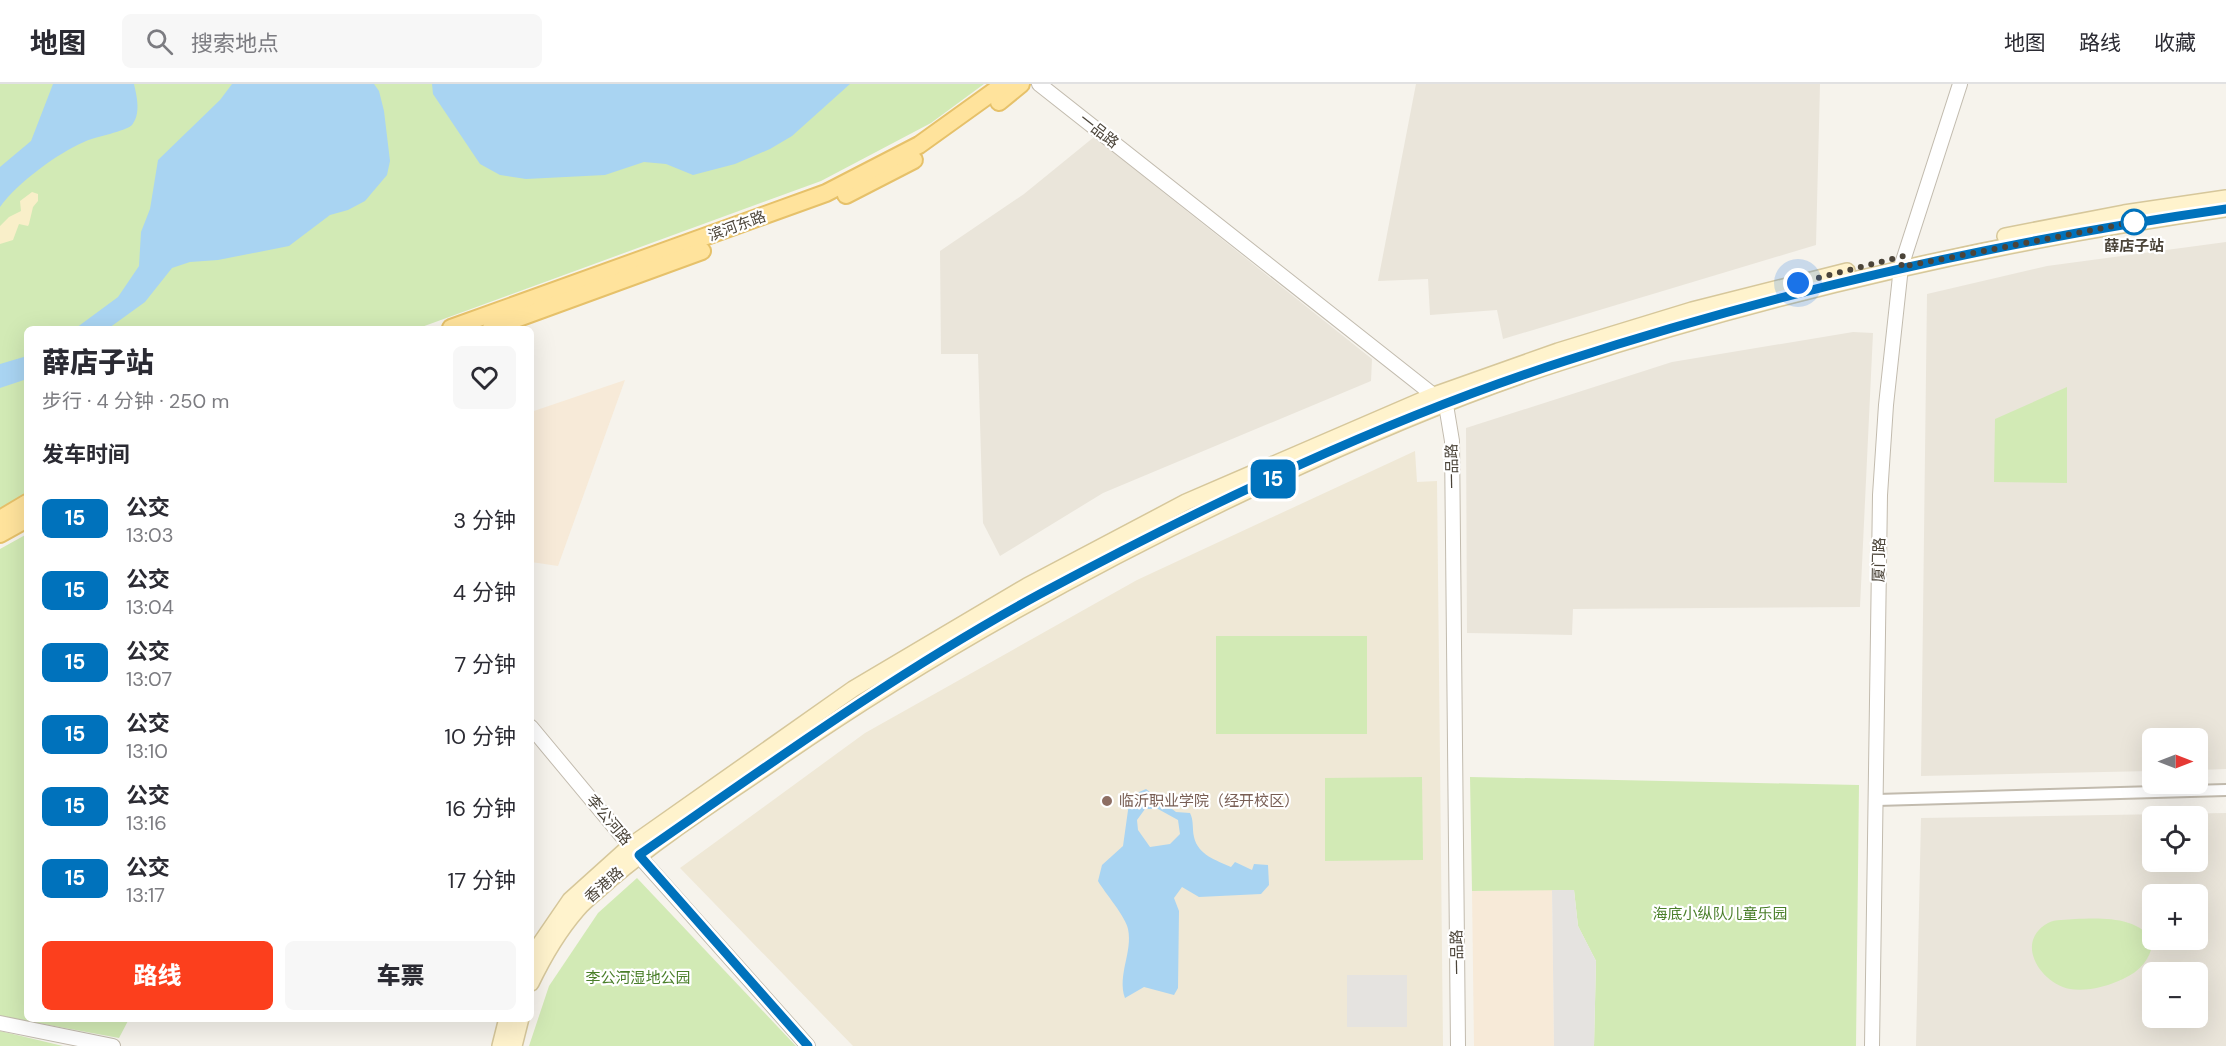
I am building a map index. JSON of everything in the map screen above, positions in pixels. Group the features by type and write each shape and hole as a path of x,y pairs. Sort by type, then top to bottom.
{"main road":[{"name":"滨河东路","path":"458,326 826,193 919,145 1005,84"},
{"name":"滨河东路","path":"496,326 831,202 924,154 981,116 1021,84"},
{"name":"香港路","path":"534,953 570,900 634,851 861,701 1033,598 1194,516 1440,400 1650,335 1902,262 2124,213 2226,198"},
{"name":"香港路","path":"1902,262 2127,223 2226,209"},
{"path":"0,519 24,505"},
{"path":"0,534 24,521"},
{"name":"香港路","path":"534,978 553,943 578,908 634,851"},
{"path":"500,1046 506,1022"},
{"path":"514,1046 520,1022"}],"street":[{"name":"一品路","path":"1039,84 1440,400 1452,441 1458,1046"},
{"name":"厦门路","path":"1872,1046 1880,495 1886,405 1902,262 1960,84"},
{"name":"李公河路","path":"534,730 634,851 808,1046"},
{"path":"1877,800 2226,790"},
{"path":"0,1023 104,1045"}],"shaded area":[{"path":"1416,84 1820,84 1816,245 1503,339 1497,310 1430,315 1428,279 1378,281"},
{"path":"1094,137 1372,359 1371,381 1103,493 1000,556 983,523 978,354 941,354 940,251 1024,194"},
{"path":"2226,242 2226,769 2208,770 2208,728 2142,728 2142,771 1921,776 1927,294 2047,266"},
{"path":"1853,332 1873,333 1860,607 1573,609 1572,635 1467,633 1466,428 1672,362"},
{"path":"625,380 558,566 534,562 534,411"},
{"name":"临沂职业学院（经开校区）","path":"1415,451 1417,482 1437,481 1443,1046 853,1046 680,868 865,733 1137,580"},
{"path":"2208,813 2226,813 2226,1046 1916,1046 1921,818 2142,814 2142,872 2208,872"},
{"path":"1552,890 1554,1046 1474,1046 1472,891"},
{"path":"1552,890 1574,890 1578,926 1596,961 1594,1046 1554,1046"},
{"path":"1347,975 1407,975 1407,1027 1347,1027"}],"green space":[{"path":"0,84 984,84 931,123 821,181 424,326 24,326 24,498 0,510"},
{"path":"2067,387 2067,483 1994,482 1995,419"},
{"path":"24,536 24,1020 0,1016 0,549"},
{"path":"1216,636 1367,636 1367,734 1216,734"},
{"path":"1422,777 1423,860 1325,861 1325,778"},
{"name":"海底小纵队儿童乐园","path":"1470,777 1859,785 1856,1046 1594,1046 1596,961 1578,926 1574,890 1472,891"},
{"name":"李公河湿地公园","path":"637,878 796,1046 529,1046 549,986 598,913"},
{"path":"2107,919 2129,923 2142,930 2142,950 2150,950 2149,954 2134,972 2111,984 2083,990 2059,985 2041,970 2032,951 2033,940 2038,931 2048,923 2058,920"},
{"path":"32,1022 127,1022 119,1038"},
{"path":"0,1031 63,1046 0,1046"}],"sand":[{"path":"32,192 38,194 38,201 33,207 28,226 19,224 13,240 0,244 0,226 9,217 21,211 20,201"}],"water":[{"path":"53,84 134,84 138,105 135,121 129,127 89,140 62,153 27,179 0,207 0,167 31,141"},
{"path":"232,84 374,84 379,91 384,111 390,161 387,175 365,201 348,210 330,215 289,246 218,260 190,262 172,268 145,302 112,326 79,326 118,297 139,266 141,232 150,209 158,160 220,100"},
{"path":"432,84 850,84 792,136 770,149 735,164 693,175 666,164 644,162 605,175 526,179 500,175 480,164 433,94"},
{"path":"24,357 24,380 0,388 0,364"},
{"path":"1146,789 1176,812 1190,813 1196,843 1204,853 1214,859 1231,867 1235,862 1252,870 1254,864 1268,865 1269,885 1261,894 1199,897 1182,887 1174,898 1179,911 1178,988 1174,995 1144,987 1125,998 1123,981 1129,946 1128,929 1098,881 1102,865 1123,846 1130,796","holes":["1145,809 1158,809 1178,820 1180,834 1170,844 1150,847 1138,830 1137,820"]}],"bus line":[{"name":"15","path":"808,1046 639,855 861,701 1024,603 1194,516 1318,458 1446,405 1561,362 1694,322 1901,267 2127,223 2226,209"}],"place":[{"name":"薛店子站","path":"2134,222"},
{"name":"临沂职业学院（经开校区）","path":"1107,801"}],"route":[{"path":"1798,283 1904,256 1901,267 2134,222"}]}
